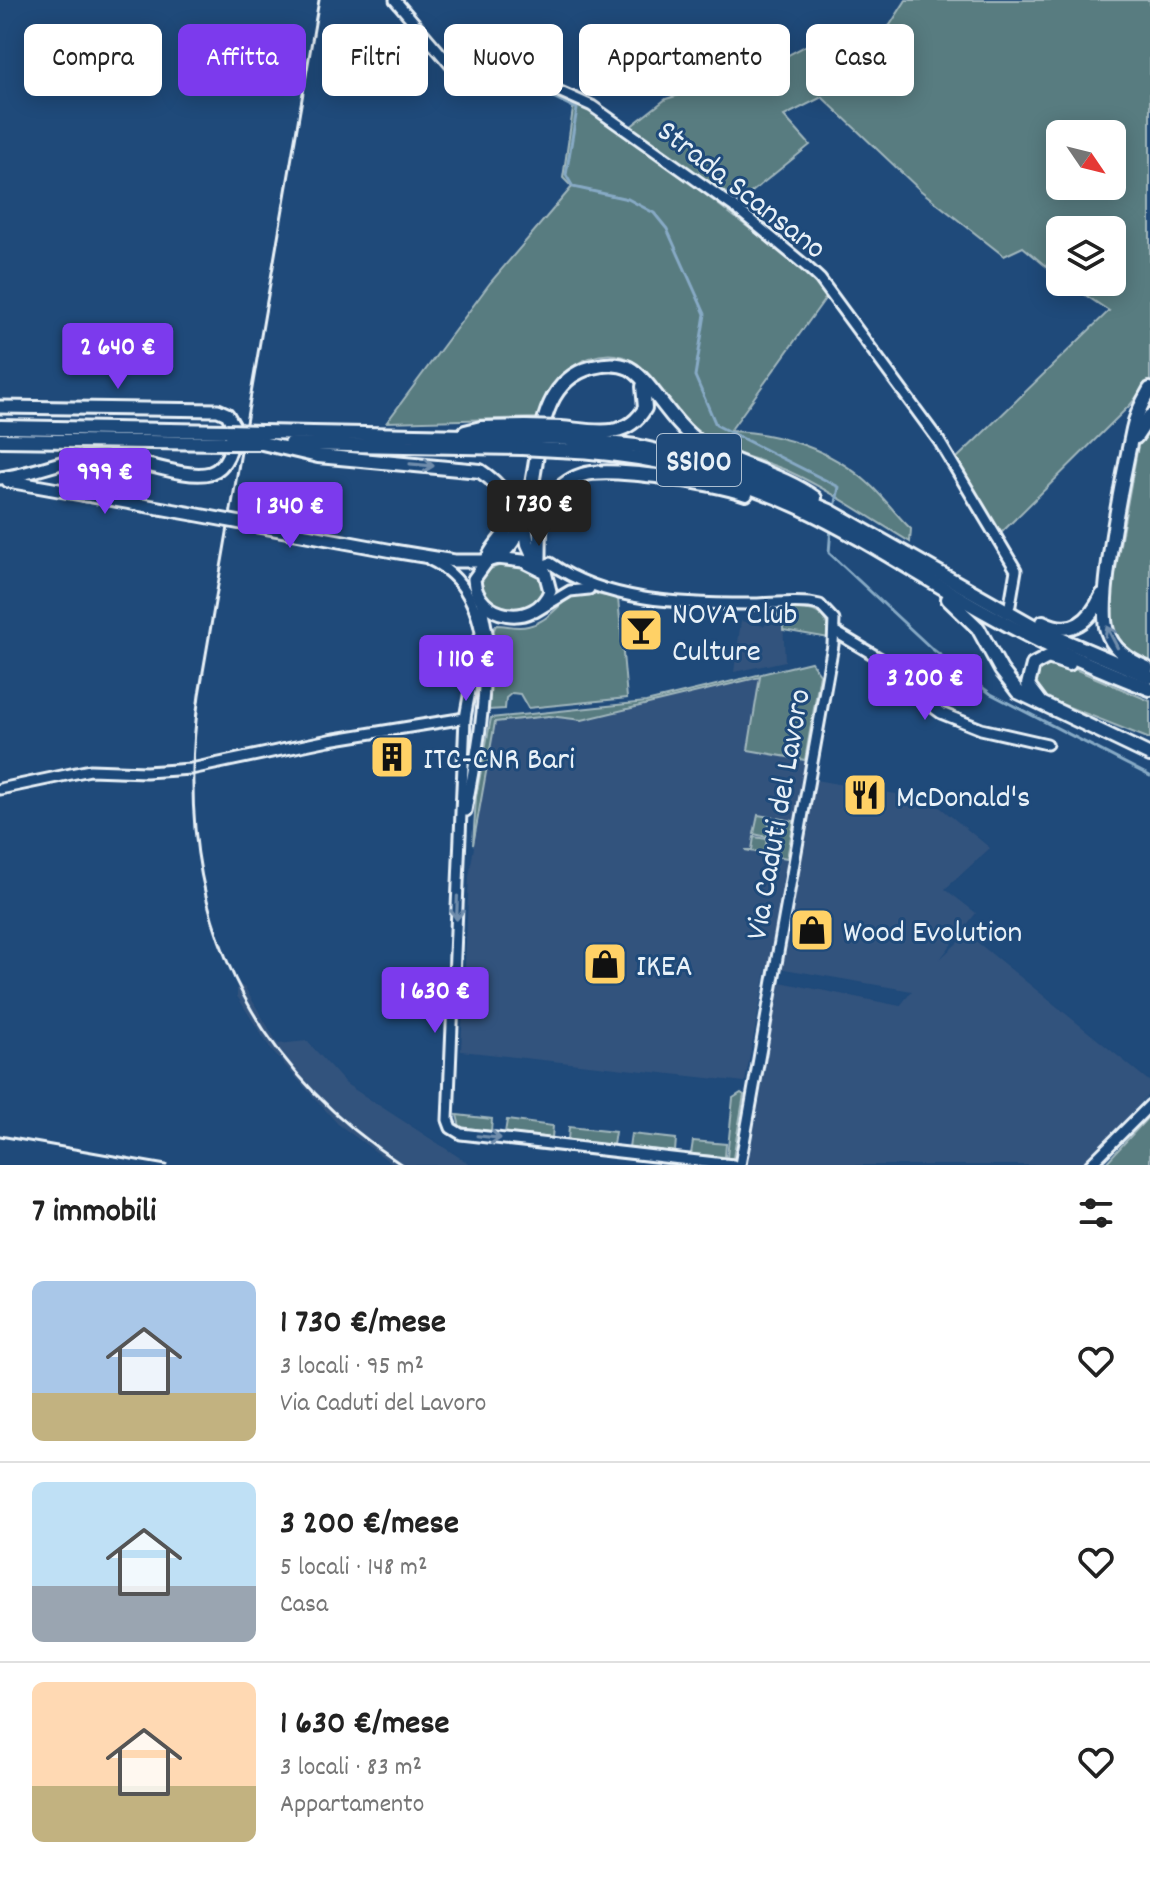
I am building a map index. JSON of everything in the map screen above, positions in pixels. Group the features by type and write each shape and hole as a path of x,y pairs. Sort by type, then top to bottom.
{"highway":[{"path":"492,560 513,545 524,519 547,413 556,392 577,373 602,365 629,368 639,376"},
{"name":"SS100","path":"261,439 451,435 481,428 524,438 559,439 609,432 629,427 645,408 646,394 639,376"},
{"name":"SS100","path":"639,376 671,419 700,443 793,483 830,511"},
{"path":"1150,389 1133,427 1106,588 1107,632 1122,654 1150,669"},
{"path":"1129,455 1139,429 1150,416"},
{"name":"SS100","path":"0,427 261,439 559,439 636,446 727,467 830,511 1044,632 1150,677"},
{"name":"SS100","path":"0,440 225,437"},
{"name":"SS100","path":"261,439 318,456 480,471 497,482 507,496 510,511 492,560"},
{"name":"SS100","path":"559,439 704,472 814,515 1014,629 1150,691"},
{"name":"SS100","path":"544,565 540,552 540,522 550,499 570,480 597,471 737,490 814,515"},
{"path":"524,519 528,544 544,565"},
{"path":"895,561 921,584 959,607 983,634 1009,682 1027,699 1110,733 1150,755"},
{"path":"961,586 1010,605 1054,628 1067,628 1088,619 1106,588"},
{"path":"1042,704 1028,685 1028,674 1033,665 1048,657 1137,692 1150,691"},
{"path":"1110,733 1150,743"}],"main road":[{"path":"0,407 218,410 233,420 232,447 220,467 212,472 192,473 123,459 76,458 20,476 0,479"},
{"path":"108,477 113,466 123,459"},
{"path":"85,495 76,481 83,468 97,467 108,477 112,491 133,503"},
{"path":"0,479 423,556 492,560 511,558 544,565 550,591 535,612 502,613 481,601 474,579 492,560"}],"street":[{"name":"Strada Scansano","path":"395,0 459,75 471,80 538,82 592,106 737,209 820,279 939,441 1016,570 1010,605"},
{"path":"423,556 453,573 466,590 476,610 484,674"},
{"path":"544,565 595,588"},
{"path":"535,612 570,591 595,588 698,602 810,603 828,611 834,631 879,658 912,692 941,713 981,729 1047,744"},
{"path":"459,857 482,720 488,638 481,601"},
{"name":"Via Caduti del Lavoro","path":"740,1165 834,631"},
{"path":"480,636 465,718 448,1120 451,1128 461,1134 733,1165"},
{"path":"0,789 90,770 146,772 191,769 329,740 465,718"},
{"path":"1090,1165 1150,1105"}],"shaded area":[{"path":"767,618 783,621 785,661 734,672 741,621 765,626"},
{"path":"761,677 748,750 816,763 815,780 931,800 990,848 945,889 976,913 940,959 967,934 1150,1082 1150,1093 1081,1165 748,1165 780,982 900,1006 912,991 767,966 745,1082 461,1051 469,877 495,721 549,716 582,720"},
{"path":"237,983 245,988 278,1044 307,1041 346,1084 471,1165 394,1165 338,1124 272,1051 237,996"}],"green space":[{"path":"906,0 1150,0 1150,380 1130,405 998,536 955,460 1109,311 1087,296 1126,296 1126,216 1046,216 1046,266 1023,247 1004,256 920,190 822,97 784,116 810,145 737,204 630,127 666,99 676,96 790,96 790,54 806,46 806,96 914,96 914,24 891,24"},
{"path":"574,102 619,128 818,281 827,296 730,431 785,439 838,461 868,483 911,529 910,542 804,479 709,440 674,414 644,370 627,358 616,355 590,358 566,372 548,393 539,418 387,422 490,283 572,187 563,178"},
{"path":"1150,421 1150,664 1125,648 1115,634 1109,605 1139,440"},
{"path":"504,564 521,565 541,578 544,590 536,603 509,608 487,597 479,581 484,571"},
{"path":"582,592 618,598 627,698 528,708 520,694 512,693 506,698 505,709 488,710 491,636 496,625 520,627 536,623"},
{"path":"780,609 806,609 820,614 828,628 829,638 783,630 783,621 775,619"},
{"path":"811,662 820,674 805,760 748,750 760,677 582,720 549,716 495,722 473,845 476,797 491,718 646,702"},
{"path":"1044,663 1063,664 1150,701 1150,739 1041,696 1033,686 1036,670"},
{"path":"758,815 794,821 787,858 745,850 752,850 754,837 767,839 765,850 778,852 782,827 769,825 767,837 754,834"},
{"path":"741,1093 744,1095 733,1158 727,1158 733,1098"},
{"path":"457,1115 492,1119 491,1131 460,1127"},
{"path":"1150,1115 1150,1165 1105,1164"},
{"path":"507,1120 553,1126 552,1138 505,1133"},
{"path":"569,1127 615,1132 613,1145 568,1140"},
{"path":"631,1134 676,1139 675,1152 629,1147"},
{"path":"693,1141 726,1144 725,1157 691,1154"}],"waterway":[{"path":"402,0 412,13"},
{"path":"551,96 577,109 566,175 573,187 628,199 654,213 667,229 705,314 695,376 716,425 839,487 835,508"},
{"path":"831,527 829,553 931,648 991,694 1150,776"}],"railway":[{"path":"319,0 199,695 193,767 196,835 207,900 227,962 257,1019 296,1072 344,1121 402,1165"},
{"path":"0,1136 166,1165"}],"place":[{"name":"NOVA Club Culture","path":"641,630"},
{"name":"ITC-CNR Bari","path":"392,757"},
{"name":"McDonald's","path":"865,795"},
{"name":"Wood Evolution","path":"812,930"},
{"name":"IKEA","path":"605,964"}]}
